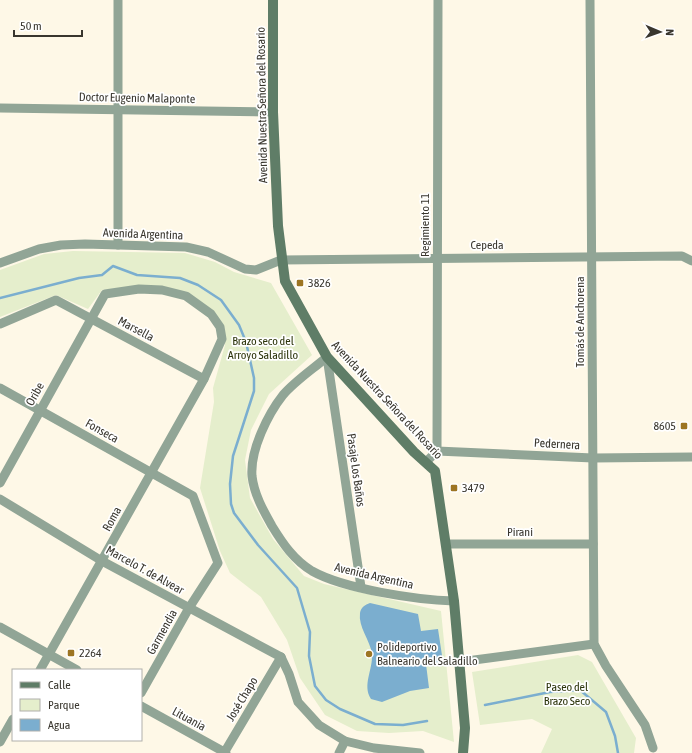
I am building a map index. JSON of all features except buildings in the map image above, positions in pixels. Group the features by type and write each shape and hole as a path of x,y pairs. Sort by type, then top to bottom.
{"street":[{"path":"118,0 118,245"},
{"name":"Avenida Nuestra Señora del Rosario","path":"273,0 273,112 281,260 285,281 327,357 435,471 454,600 466,728 463,753"},
{"name":"Regimiento 11","path":"437,451 438,0"},
{"name":"Tomás de Anchorena","path":"590,0 594,644"},
{"name":"Doctor Eugenio Malaponte","path":"0,108 273,112"},
{"name":"Avenida Argentina","path":"0,263 39,249 61,245 186,247 208,252 250,270 256,270 281,260"},
{"name":"Cepeda","path":"281,260 682,256 692,261"},
{"name":"Oribe","path":"0,483 105,294 139,289 162,290 186,296 211,314 220,327 222,339 204,379"},
{"name":"Marsella","path":"0,324 56,300 204,379"},
{"name":"Avenida Argentina","path":"327,357 284,394 267,418 255,451 252,475 260,504 293,557 330,580 427,600 454,600"},
{"name":"Pasaje Los Baños","path":"327,357 361,587"},
{"name":"Roma","path":"41,669 204,379"},
{"name":"Fonseca","path":"0,388 193,496 218,563"},
{"path":"426,462 437,451"},
{"name":"Pedernera","path":"437,451 593,458 692,457"},
{"name":"Marcelo T. de Alvear","path":"0,499 102,561 281,657"},
{"name":"Pirani","path":"446,544 593,544"},
{"name":"Garmendia","path":"142,691 189,608 218,563"},
{"path":"0,627 75,669"},
{"path":"459,662 594,644 606,666 645,725 653,748"},
{"path":"281,657 289,674 298,702 319,725 345,741 374,748 420,753"},
{"name":"José Chapo","path":"224,753 281,657"},
{"name":"Lituania","path":"142,707 224,753"},
{"path":"0,742 12,721"},
{"path":"339,753 345,741"}],"green space":[{"name":"Brazo seco del Arroyo Saladillo","path":"73,251 185,253 215,262 234,272 271,283 312,355 269,394 251,430 245,460 250,498 273,539 304,576 324,584 441,611 454,742 423,731 389,733 357,731 325,715 300,678 287,640 261,597 230,573 220,551 200,488 214,402 213,388 225,345 223,327 188,292 139,286 102,290 88,309 56,295 0,317 0,270 44,254"},
{"name":"Paseo del Brazo Seco","path":"578,655 592,662 636,738 634,753 541,753 552,729 532,719 480,725 472,672"}],"water":[{"path":"370,603 418,614 421,631 438,629 443,662 426,664 429,688 410,691 382,702 371,699 368,694 368,683 372,654 362,628 360,618 361,609"}],"waterway":[{"path":"0,298 79,278 102,275 113,266 137,275 180,278 198,285 221,300 239,325 246,342 254,378 254,391 233,456 230,484 231,504 234,513 258,545 297,588 310,632 309,656 315,686 326,700 340,709 375,724 403,725 427,721"},
{"path":"485,705 550,692 580,690 606,712 615,736 618,753"}],"place":[{"name":"3826","path":"300,283"},
{"name":"8605","path":"684,426"},
{"name":"3479","path":"454,488"},
{"name":"2264","path":"71,653"},
{"name":"Polideportivo Balneario del Saladillo","path":"369,654"}]}
